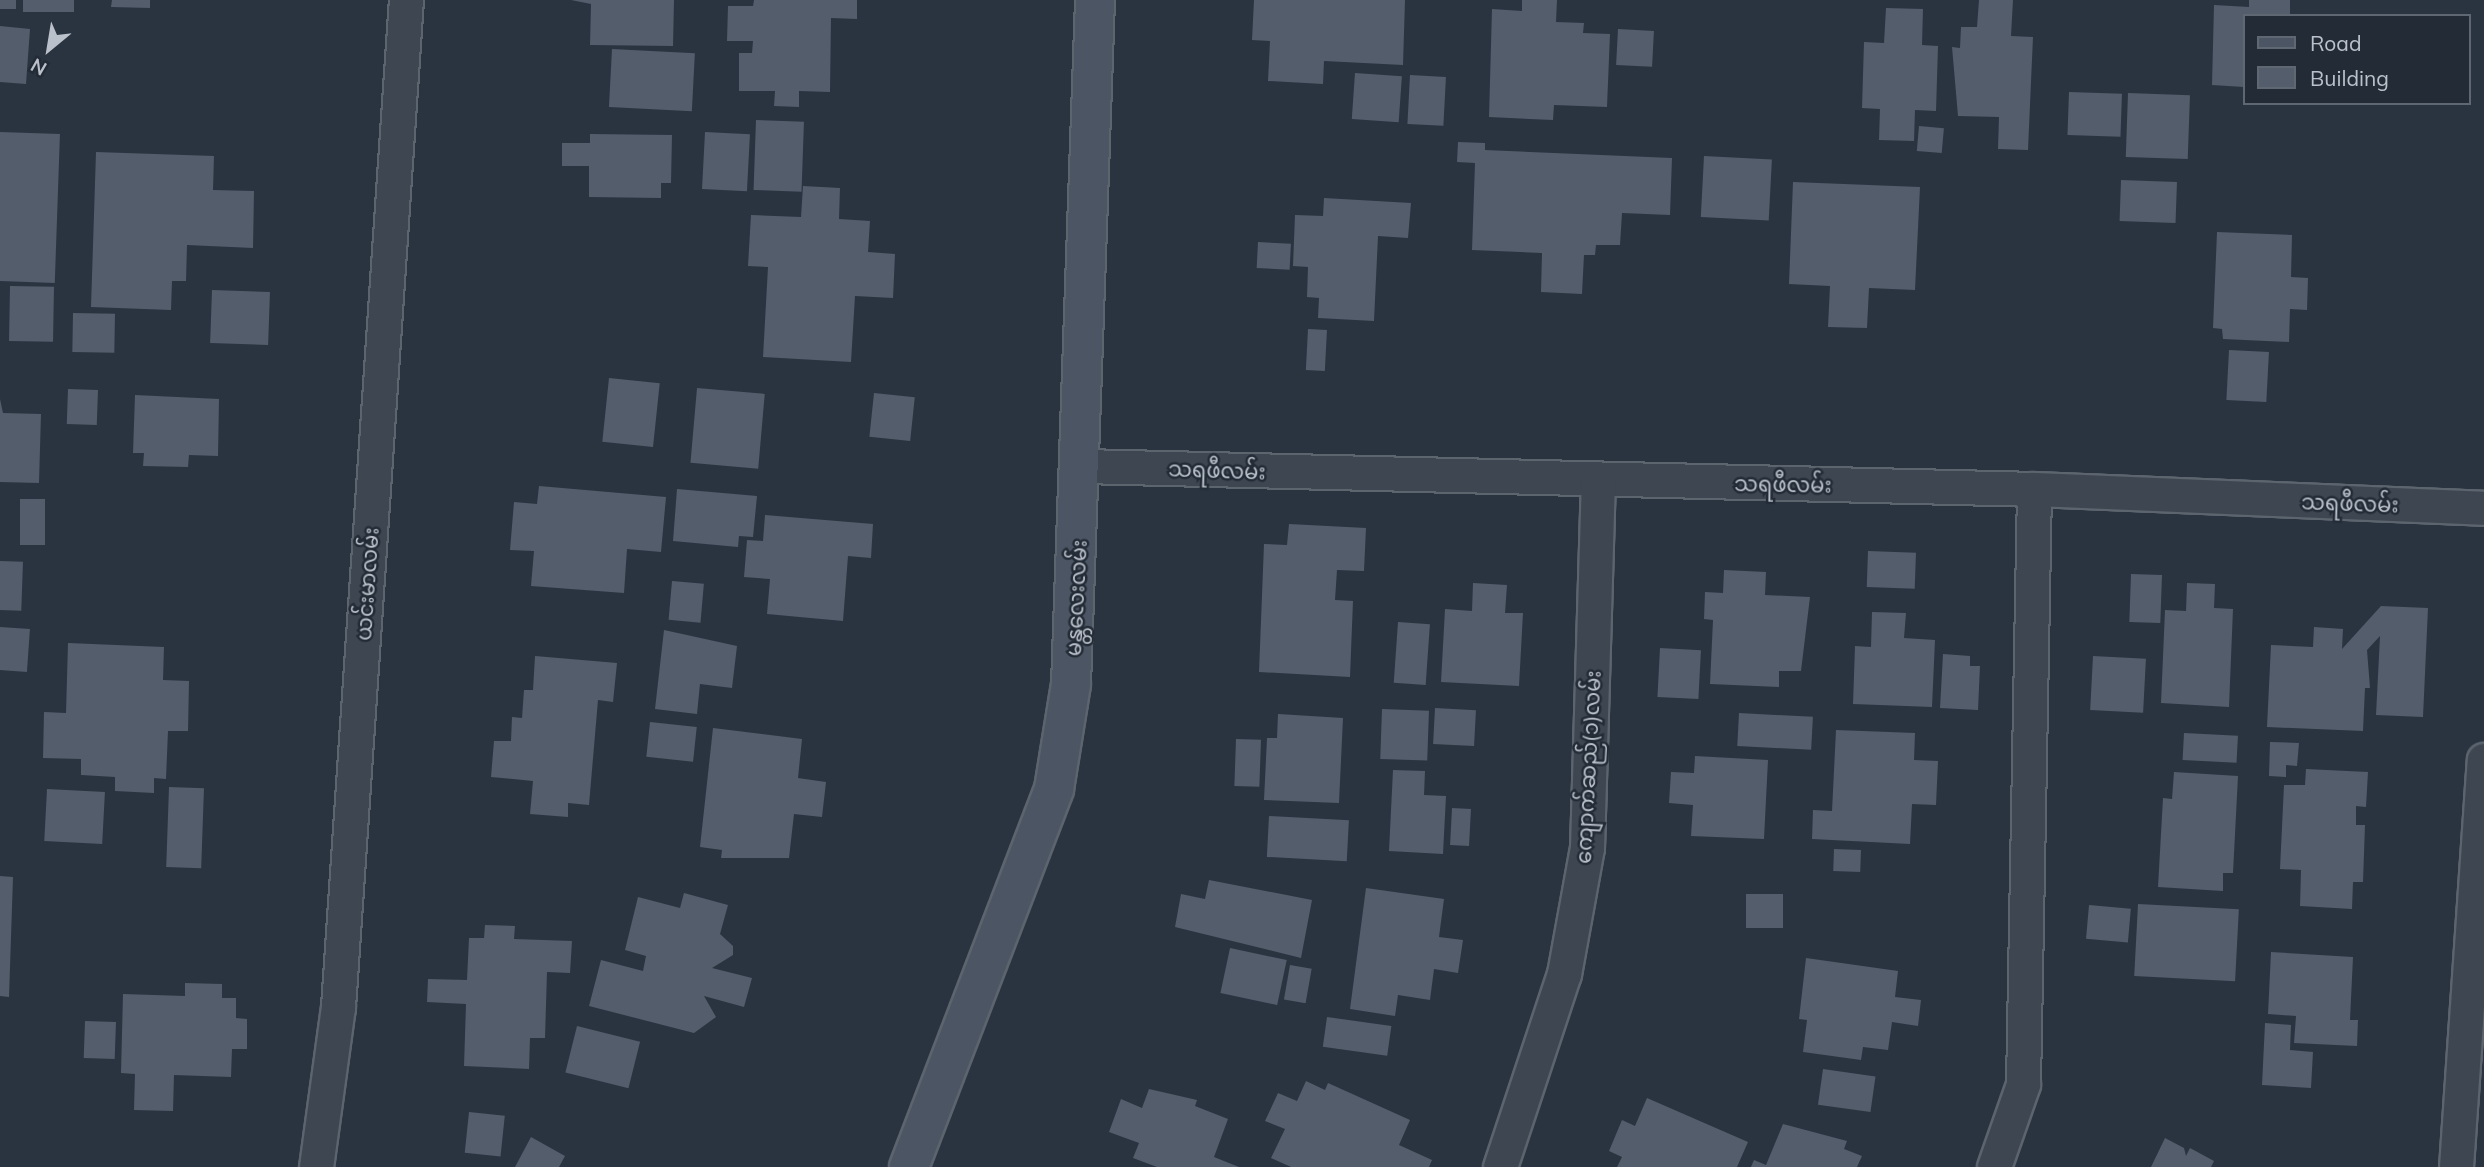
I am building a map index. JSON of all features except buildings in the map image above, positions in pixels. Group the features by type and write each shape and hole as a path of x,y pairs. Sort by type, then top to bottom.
{"main road":[{"name":"မန္တလေးလမ်း","path":"909,1167 1054,789 1071,684 1083,466 1094,0"}],"street":[{"name":"ယင်းမာလမ်း","path":"316,1167 338,1007 406,0"},
{"name":"သရဖီလမ်း","path":"1083,466 2034,489 2484,508"},
{"name":"ကျောက်ဆည်(၁)လမ်း","path":"1500,1167 1564,974 1587,848 1598,480"},
{"path":"1994,1167 2023,1084 2034,489"},
{"path":"2456,1167 2479,935 2484,760"}]}
